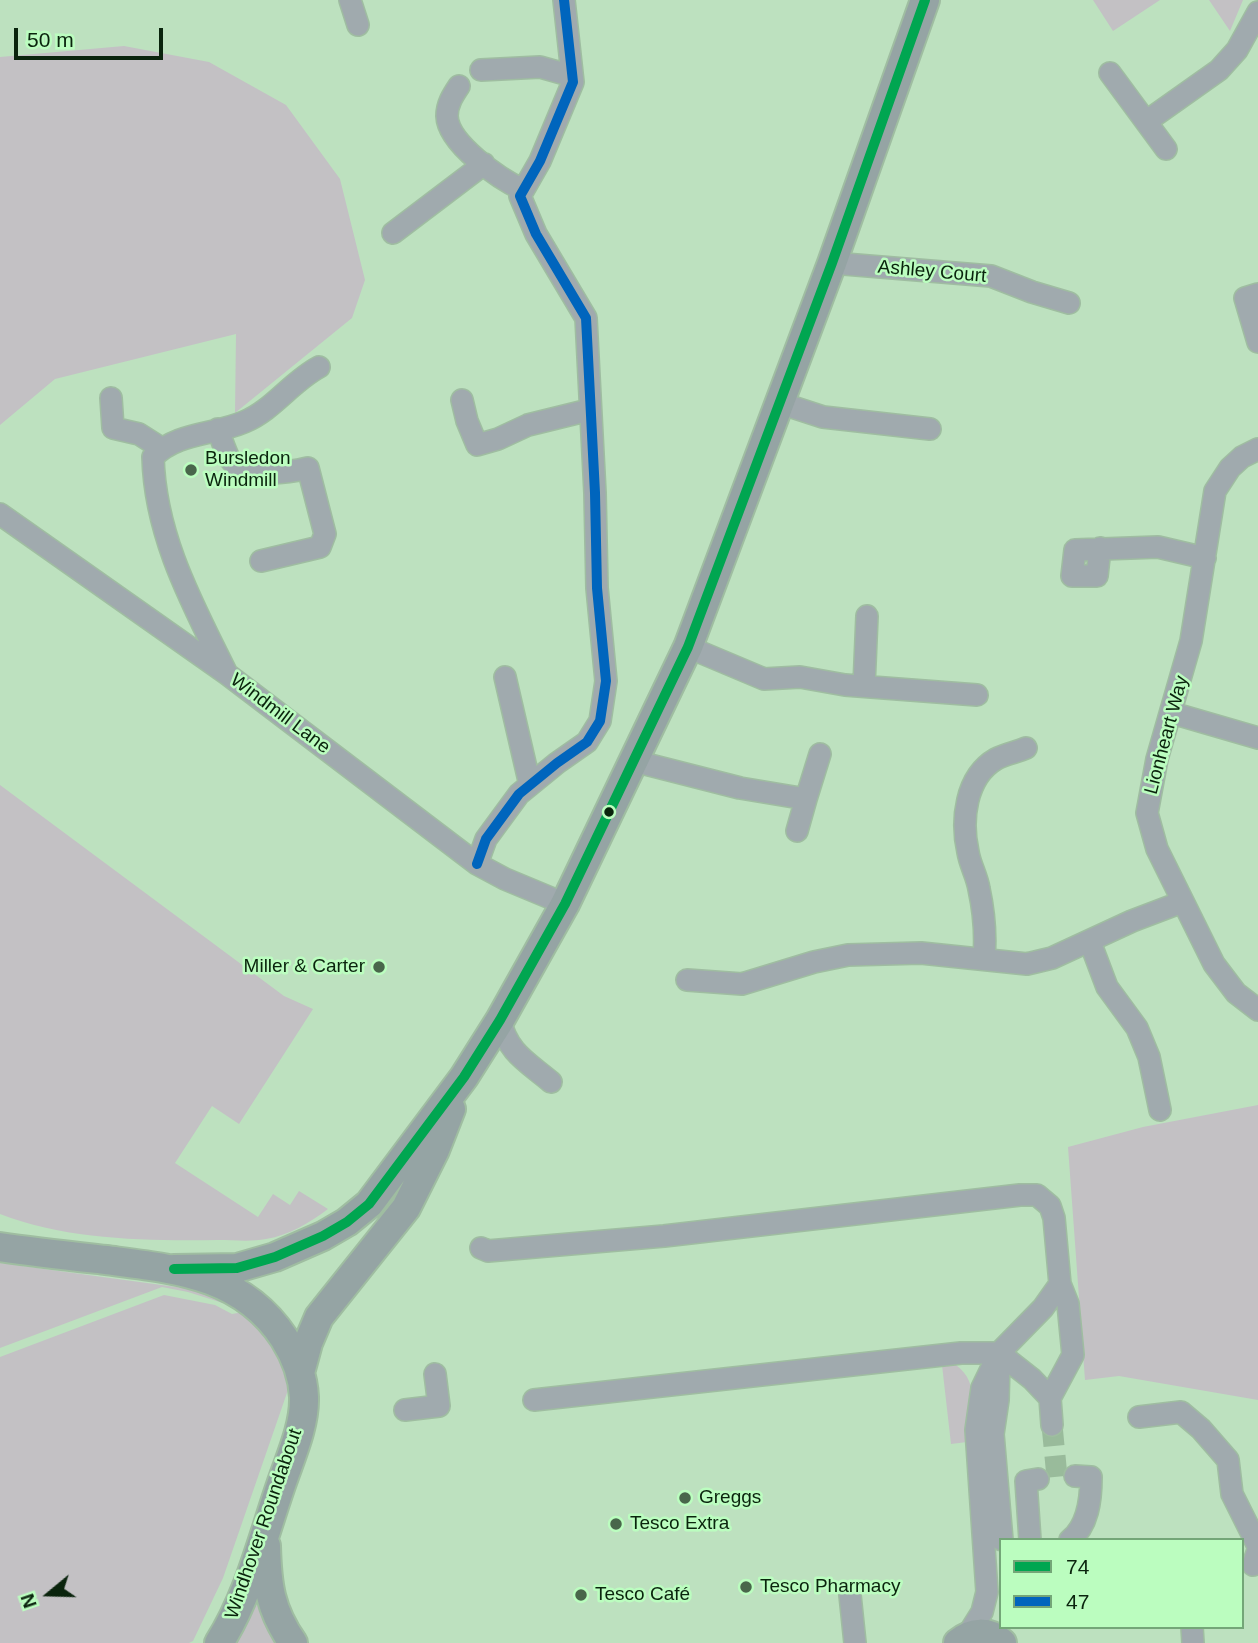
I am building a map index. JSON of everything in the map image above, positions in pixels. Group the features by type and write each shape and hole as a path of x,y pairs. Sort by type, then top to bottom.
{"main road":[{"path":"174,1269 237,1268 275,1257 347,1222 369,1204 464,1077 500,1020 565,904 688,647 832,263 925,0"},
{"path":"301,1369 308,1343 320,1317 406,1208 435,1150 464,1077"},
{"name":"Windhover Roundabout","path":"0,1247 174,1269 215,1281 253,1302 276,1326 301,1369 304,1400 297,1438 267,1530 236,1611 219,1643"},
{"path":"267,1530 267,1583 277,1618 293,1643"},
{"path":"959,1641 982,1633 1000,1635"}],"street":[{"path":"350,0 358,25"},
{"path":"477,864 486,839 519,794 587,742 600,721 606,681 597,588 586,318 536,234 520,196 540,161 573,82 564,0"},
{"path":"1147,121 1219,70 1237,50 1258,14"},
{"path":"481,70 540,67 572,76"},
{"path":"1110,73 1166,149"},
{"path":"459,86 449,102 447,115 455,136 501,179 523,190"},
{"path":"393,233 484,164"},
{"name":"Ashley Court","path":"832,263 990,276 1069,303"},
{"path":"1258,294 1245,299 1254,318 1258,342"},
{"path":"227,674 177,571 159,517 153,481 153,457 161,448 191,436 243,423 266,410 303,376 319,367"},
{"path":"111,398 113,428 139,433 161,448"},
{"path":"463,400 467,421 477,445 528,425 589,410"},
{"path":"779,403 823,417 930,429"},
{"path":"218,429 229,458 241,468 283,474 308,468 325,534 320,547 261,561"},
{"name":"Lionheart Way","path":"1258,449 1242,457 1230,468 1214,491 1191,641 1157,759 1147,813 1157,849 1214,964 1236,993 1258,1010"},
{"name":"Windmill Lane","path":"0,514 227,674 477,864 565,904"},
{"path":"1101,548 1158,547 1205,558"},
{"path":"864,686 867,616"},
{"path":"688,647 764,679 800,677 864,686 977,695"},
{"path":"505,677 530,785"},
{"path":"1172,713 1258,738"},
{"path":"984,959 984,914 979,885 968,854 964,830 965,806 974,782 993,753 1026,748"},
{"path":"797,831 820,754"},
{"path":"634,761 740,788 806,799"},
{"path":"687,980 742,984 814,962 848,955 921,953 1027,964 1052,958 1132,921 1182,902"},
{"path":"1090,942 1107,987 1137,1028 1149,1057 1160,1110"},
{"path":"500,1020 503,1035 510,1047 551,1082"},
{"path":"481,1248 488,1251 664,1236 1037,1195 1050,1206 1054,1218 1060,1284 1068,1304 1073,1354 1051,1398 1052,1425"},
{"path":"959,1641 982,1612 987,1592 976,1430 982,1388 999,1353 1042,1308 1060,1284"},
{"path":"999,1353 998,1400 993,1434 1002,1538"},
{"path":"534,1400 948,1354 999,1353 1051,1398"},
{"path":"405,1410 439,1406 435,1374"},
{"path":"1139,1417 1181,1412 1201,1429 1228,1460 1232,1494 1256,1554"},
{"path":"1072,1538 1081,1531 1091,1494 1091,1477 1075,1476"},
{"path":"1030,1538 1026,1481 1038,1479"},
{"path":"850,1595 855,1643"}],"shaded area":[{"path":"1093,0 1160,0 1113,31"},
{"path":"1209,0 1243,0 1230,31"},
{"path":"124,46 209,62 286,105 340,179 365,280 352,318 235,413 236,334 55,379 0,425 0,57"},
{"path":"0,785 284,996 313,1009 239,1124 212,1106 175,1163 258,1217 273,1194 290,1205 299,1191 328,1209 291,1231 275,1237 248,1241 163,1240 79,1234 26,1223 0,1214"},
{"path":"1258,1105 1258,1400 1119,1376 1085,1380 1068,1147 1143,1127"},
{"path":"0,1263 191,1289 230,1302 226,1304 162,1287 0,1348"},
{"path":"164,1295 215,1305 232,1314 243,1312 273,1345 287,1375 289,1387 223,1578 193,1641 189,1643 0,1643 0,1357"},
{"path":"942,1365 956,1365 969,1381 972,1411 967,1442 951,1444"},
{"path":"253,1604 261,1607 280,1643 237,1643"}],"tunnel":[{"path":"1052,1425 1057,1477"}],"transit line":[{"name":"47","path":"477,864 486,839 519,794 587,742 600,721 606,681 597,588 586,318 536,234 520,196 540,161 573,82 564,0"},
{"name":"74","path":"174,1269 237,1268 275,1257 347,1222 369,1204 464,1077 500,1020 565,904 688,647 832,263 925,0"}],"place":[{"name":"Bursledon Windmill","path":"191,470"},
{"name":"Miller & Carter","path":"379,967"},
{"name":"Greggs","path":"685,1498"},
{"name":"Tesco Extra","path":"616,1524"},
{"name":"Tesco Pharmacy","path":"746,1587"},
{"name":"Tesco Café","path":"581,1595"}]}
